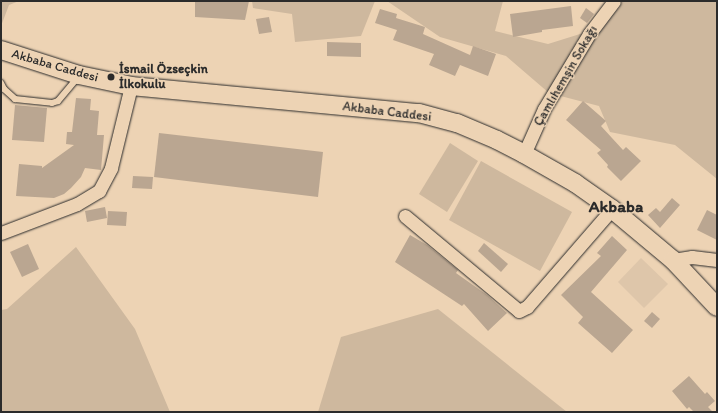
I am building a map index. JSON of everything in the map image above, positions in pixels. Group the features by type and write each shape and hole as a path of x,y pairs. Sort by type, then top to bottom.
{"main road":[{"name":"Akbaba Caddesi","path":"1,50 80,75 131,86 419,113 463,126 497,140 524,154 575,183 612,209 673,260 717,307"}],"street":[{"name":"Çamlıhemşin Sokağı","path":"524,154 544,109 589,34 614,1"},
{"path":"1,233 76,204 99,191 112,168 131,86"},
{"path":"405,216 519,311 527,307 612,209"},
{"path":"673,260 692,258 717,260"}],"lane":[{"path":"1,83 4,89 15,99 52,103 58,101 80,75"}],"shaded area":[{"path":"1,1 19,1 9,5 1,26"},
{"path":"252,1 375,1 361,36 295,42 292,14 253,8"},
{"path":"387,1 503,1 495,31 548,44 596,29 619,8 623,1 717,1 717,179 675,145 610,132 599,106 549,93 506,56 440,37"},
{"path":"450,143 478,161 447,212 419,194"},
{"path":"481,161 572,212 540,271 449,220"},
{"path":"76,247 135,329 170,412 1,412 1,310 7,309"},
{"path":"641,258 668,284 644,308 618,282"},
{"path":"438,309 567,412 318,412 341,337"}],"building":[{"path":"195,1 249,1 245,20 195,17"},
{"path":"571,6 573,26 542,30 542,32 513,37 510,14"},
{"path":"586,8 594,14 587,23 580,18"},
{"path":"380,9 397,14 396,18 425,27 423,34 470,55 473,46 496,54 488,76 460,65 455,76 429,65 434,54 393,40 397,30 375,23"},
{"path":"269,17 272,32 259,34 256,19"},
{"path":"327,42 361,43 361,57 327,56"},
{"path":"76,98 91,99 90,110 99,111 97,135 104,135 101,170 85,168 81,177 71,188 64,194 54,198 16,196 19,164 42,166 42,168 74,145 66,144 67,132 72,132"},
{"path":"583,101 606,121 601,126 623,150 626,147 641,161 621,181 607,167 608,165 597,153 601,150 566,120"},
{"path":"15,105 47,108 44,142 12,140"},
{"path":"159,133 323,152 318,197 154,177"},
{"path":"133,176 153,177 152,189 132,188"},
{"path":"672,198 680,205 660,228 648,215 656,208 660,212"},
{"path":"105,207 107,218 87,222 85,211"},
{"path":"707,210 717,215 717,240 697,230"},
{"path":"108,211 127,212 126,226 107,225"},
{"path":"410,235 427,245 458,270 456,273 487,295 507,313 488,331 464,304 462,306 395,262"},
{"path":"612,236 627,250 591,292 633,330 612,353 578,323 583,317 561,295 601,256 597,253"},
{"path":"484,243 508,264 501,272 478,251"},
{"path":"28,244 39,269 22,277 10,252"},
{"path":"652,312 660,319 652,328 644,321"},
{"path":"689,376 705,394 707,392 715,401 708,407 713,412 694,412 689,407 687,409 672,391"}],"place":[{"name":"İsmail Özseçkin İlkokulu","path":"111,77"}],"district":[{"name":"Akbaba","path":"616,207"}]}
